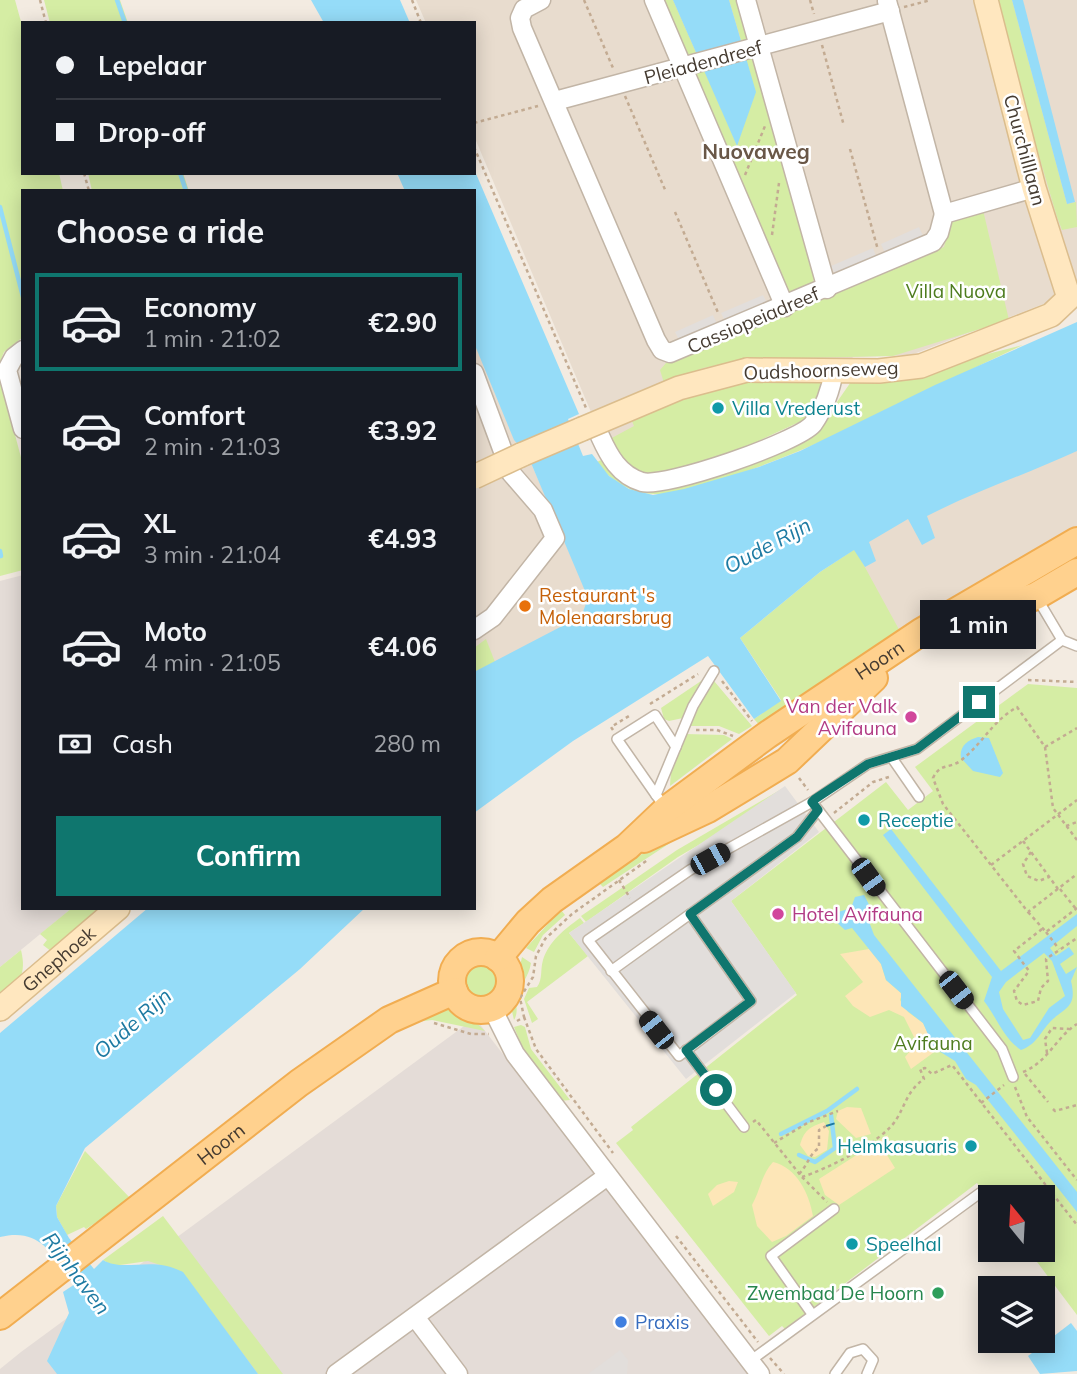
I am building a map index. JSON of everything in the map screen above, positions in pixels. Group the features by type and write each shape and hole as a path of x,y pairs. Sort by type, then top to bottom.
{"main road":[{"name":"Hoorn","path":"498,958 528,922 552,900 627,847 687,820 787,761 880,672 920,641 1029,583 1077,541"},
{"name":"Hoorn","path":"627,847 662,802 883,656 1029,583 1077,572"},
{"path":"482,953 498,958 508,973 506,996 492,1008 470,1008 460,1001 454,991 453,975 461,960 482,953"},
{"name":"Hoorn","path":"0,1317 257,1114 388,1020 419,1004 454,991"}],"street":[{"name":"Cassiopeiadreef","path":"541,0 523,9 520,18 662,350 679,351 933,243 944,214"},
{"path":"654,0 785,307"},
{"path":"746,0 827,289"},
{"name":"Churchilllaan","path":"986,0 1034,188 1073,297"},
{"name":"Pleiadendreef","path":"555,101 818,31 889,5"},
{"path":"889,5 944,214 1034,188"},
{"name":"Oudshoornseweg","path":"476,476 679,388 747,370 879,371 921,366 1051,316 1073,297"},
{"path":"21,351 13,356 7,369 21,422"},
{"path":"600,436 615,464 642,481 658,483 686,478 745,457 811,426 831,392 834,370"},
{"path":"476,378 511,473 543,510 555,538 493,617 476,629"},
{"name":"Gnephoek","path":"0,1009 116,910"},
{"path":"492,1008 515,1054 606,1177 758,1361"},
{"path":"336,1374 606,1177"},
{"path":"415,1317 458,1374"}],"lane":[{"path":"1029,583 1062,640 1077,646"},
{"path":"690,914 751,1001 679,1056 588,940 690,870 815,804 868,764 917,749 1062,640"},
{"path":"662,802 682,731 715,671"},
{"path":"662,802 617,739 655,715 676,747"},
{"path":"892,758 919,797"},
{"path":"611,971 797,837 815,804"},
{"path":"815,804 1002,1049 1013,1077"},
{"path":"686,1050 744,1127"},
{"path":"758,1361 812,1314 978,1194"},
{"path":"812,1314 771,1256 834,1209"},
{"path":"835,1374 850,1353 863,1349 873,1360 867,1374"}],"path":[{"path":"40,0 45,21"},
{"path":"412,0 420,21"},
{"path":"810,0 844,126"},
{"path":"889,5 932,0"},
{"path":"733,187 747,173 771,105 771,89"},
{"path":"476,122 555,101"},
{"path":"850,149 882,265"},
{"path":"476,152 580,397 600,436"},
{"path":"761,251 770,242 776,227 780,175 789,152"},
{"path":"675,212 726,332"},
{"path":"1027,680 1077,682"},
{"path":"1059,949 943,804 934,786 936,771 960,761 1000,717 1017,707 1045,747 1051,804 1077,840"},
{"path":"1045,747 1077,728"},
{"path":"682,731 730,732 737,741"},
{"path":"796,774 815,804"},
{"path":"991,865 1077,800"},
{"path":"1066,826 1077,821"},
{"path":"1023,841 1076,908 1048,934"},
{"path":"1031,852 1023,864 1027,876 1039,881 1049,877"},
{"path":"1028,912 1077,875"},
{"path":"619,880 636,907"},
{"path":"1042,929 1014,951 1026,966 1028,975 1014,991 1019,1004 1028,1006 1038,1001 1041,988 1048,981 1045,963 1059,949 1077,938"},
{"path":"524,1017 536,1049 614,1155"},
{"path":"1077,1024 1069,1029 1043,1062 1013,1077 1027,1117 1077,1180"},
{"path":"1048,1054 1045,1039 1052,1028 1069,1029"},
{"path":"801,1175 821,1171 881,1136 896,1120 911,1088 924,1079 919,1072 923,1068 932,1074 952,1065 980,1104 1076,1222"},
{"path":"1023,1072 1048,1102"},
{"path":"980,1104 996,1091"},
{"path":"1053,1109 1055,1111 1077,1105"},
{"path":"774,1143 809,1122 838,1111"},
{"path":"744,1127 756,1120 801,1175 834,1209"},
{"path":"801,1175 808,1165 811,1153 818,1148 819,1130 827,1126"},
{"path":"672,1230 758,1361 784,1374"}],"shaded area":[{"path":"416,0 1077,0 1077,291 911,355 853,357 809,421 620,460 596,411 591,412 476,141 476,21 425,21"},
{"path":"919,227 923,236 885,253 881,244"},
{"path":"873,248 876,256 835,274 831,266"},
{"path":"763,295 767,303 725,321 721,313"},
{"path":"713,315 717,324 679,340 675,332"},
{"path":"476,341 593,601 587,616 476,683"},
{"path":"1077,430 1077,532 897,633 847,546"},
{"path":"21,576 21,910 70,910 0,967 0,581"},
{"path":"785,786 819,832 731,901 796,993 686,1079 569,933"},
{"name":"Rijnhaven","path":"475,1018 751,1374 0,1374 0,1369 21,1352"},
{"path":"620,1350 628,1360 627,1374 588,1374"}],"green space":[{"path":"0,0 15,0 21,22 21,175 59,175 63,189 21,189 21,339 4,352 0,362"},
{"path":"44,0 120,0 127,21 49,21"},
{"path":"659,0 673,0 698,57 685,60"},
{"path":"729,0 740,0 753,44 743,47"},
{"path":"993,0 1012,0 1067,204 1076,202 1077,227 1062,230 1057,217"},
{"path":"755,53 814,277 813,283 792,292 785,291 688,71 703,67 737,145 745,55"},
{"path":"88,175 184,175 188,189 92,189"},
{"name":"Villa Nuova","path":"983,210 1009,320 893,356 746,359 703,368 664,383 660,370 666,363 944,247 951,220"},
{"path":"1023,345 870,420 792,454 684,490 662,494 638,492 608,475 597,462 605,458 640,485 819,428 855,376 960,361"},
{"path":"0,378 21,457 21,571 0,576"},
{"path":"816,380 822,385 808,418 696,470 643,477 616,460 608,440 634,426 631,419 682,398 749,381"},
{"path":"855,549 902,635 762,728 754,719 781,700 740,638 820,572"},
{"path":"486,639 495,662 476,671 476,646"},
{"path":"704,679 683,718 669,721 664,719 661,708"},
{"path":"714,681 752,726 739,734 719,726 686,726"},
{"name":"Avifauna","path":"1028,684 1077,688 1077,1315 1055,1286 1055,1276 1048,1276 1037,1262 1055,1262 1055,1185 977,1183 785,1329 782,1326 769,1336 616,1143 633,1130 631,1127 797,995 731,901 886,782 908,810 933,791 915,767"},
{"path":"685,734 724,735 732,739 670,786 671,770"},
{"path":"785,787 745,818 678,857 586,922 581,916 677,850"},
{"path":"696,826 603,887 599,883 657,844"},
{"path":"70,910 106,910 52,952 43,945 47,940 40,934"},
{"path":"561,910 565,915 543,935 534,952 526,948"},
{"path":"580,918 584,923 569,933 588,956 527,1002 538,1019 532,1023 524,999 529,988 539,984 543,960 553,941"},
{"path":"21,950 23,966 20,978 0,1000 0,967"},
{"path":"522,957 531,963 517,996 514,1020 511,1007"},
{"path":"481,965 492,970 497,981 492,992 481,997 470,992 465,981 470,970"},
{"path":"447,1009 471,1018 485,1031 432,1020 416,1022 390,1035 397,1024"},
{"path":"514,1027 525,1027 531,1049 570,1100 560,1101 527,1059"},
{"path":"85,1151 131,1199 86,1229 84,1227 67,1235 57,1217 56,1206"},
{"path":"163,1216 283,1374 258,1374 182,1272 148,1261 113,1266 103,1260"}],"sand":[{"path":"869,949 881,964 886,980 902,994 900,1000 908,1012 923,1023 937,1050 911,1069 905,1057 917,1043 904,1017 889,1010 870,1017 853,1006 845,996 863,982 840,954"},
{"path":"847,1107 861,1108 871,1134 856,1138 836,1119 838,1111"},
{"path":"824,1122 829,1131 827,1150 815,1157 808,1156 800,1145 803,1136 811,1128"},
{"path":"888,1135 887,1155 895,1168 839,1205 825,1195 819,1179"},
{"path":"773,1162 795,1176 808,1199 813,1216 786,1236 772,1242 757,1226 752,1205"},
{"path":"729,1181 738,1182 734,1192 713,1206 708,1194 717,1185"}],"water":[{"path":"311,0 400,0 409,21 323,21"},
{"path":"673,0 729,0 756,92 737,146"},
{"path":"1012,0 1023,0 1075,202 1067,204"},
{"name":"Oude Rijn","path":"476,174 579,414 568,419 583,456 592,454 609,476 629,489 653,495 684,489 759,467 800,451 935,385 1077,322 1077,451 927,516 935,538 922,545 908,519 869,542 876,561 865,567 854,550 820,572 740,638 781,701 754,719 708,656 573,741 476,812 476,671 566,624 583,612 588,598 528,456 514,440 476,348 476,189 404,189 398,175"},
{"path":"978,737 989,738 1003,773 1000,777 973,771 961,758 961,750 965,744"},
{"path":"891,829 1001,971 1077,914 1077,926 1050,948 1056,956 1069,947 1074,954 1060,964 1066,974 1077,967 1071,981 1072,1001 1032,1044 1021,1050 1005,1033 984,1001 992,977 883,835","holes":["1044,953 1052,961 1065,996 1049,1008 1030,1038 1023,1040 1003,1009 999,992 1006,982"]},
{"path":"864,895 873,912 867,916 874,935 1077,1192 1077,1212 976,1085 966,1079 955,1061 934,1048 923,1023 901,1006 901,993 886,980 881,964 852,928 845,930 834,920 835,913 851,908 855,897"},
{"name":"Oude Rijn","path":"146,910 363,910 300,969 85,1148 56,1206 57,1217 69,1238 94,1269 103,1260 120,1265 160,1265 183,1272 258,1374 57,1374 47,1361 69,1313 63,1292 75,1284 52,1254 36,1240 14,1235 0,1237 0,1033"},
{"path":"1071,1323 1077,1331 1077,1371 1040,1374 1028,1356 1032,1353 1055,1353 1055,1335"}],"waterway":[{"path":"117,0 124,21"},
{"path":"181,175 185,189"},
{"path":"0,207 21,289"},
{"path":"0,551 1,556"},
{"path":"781,1134 827,1111 857,1089"},
{"path":"799,1155 815,1162 835,1148 831,1115"}],"ferry route":[{"path":"826,1126 839,1122"}],"place":[{"name":"Villa Vrederust","path":"718,408"},
{"name":"Restaurant 's Molenaarsbrug","path":"525,606"},
{"name":"Van der Valk Avifauna","path":"911,717"},
{"name":"Receptie","path":"864,820"},
{"name":"Hotel Avifauna","path":"778,914"},
{"name":"Helmkasuaris","path":"971,1146"},
{"name":"Speelhal","path":"852,1244"},
{"name":"Zwembad De Hoorn","path":"938,1293"},
{"name":"Praxis","path":"621,1322"}],"district":[{"name":"Nuovaweg","path":"756,151"}],"route":[{"path":"716,1090 686,1050 751,1001 690,914 797,837 818,810 812,802 815,799 868,764 917,749 979,702"}]}
